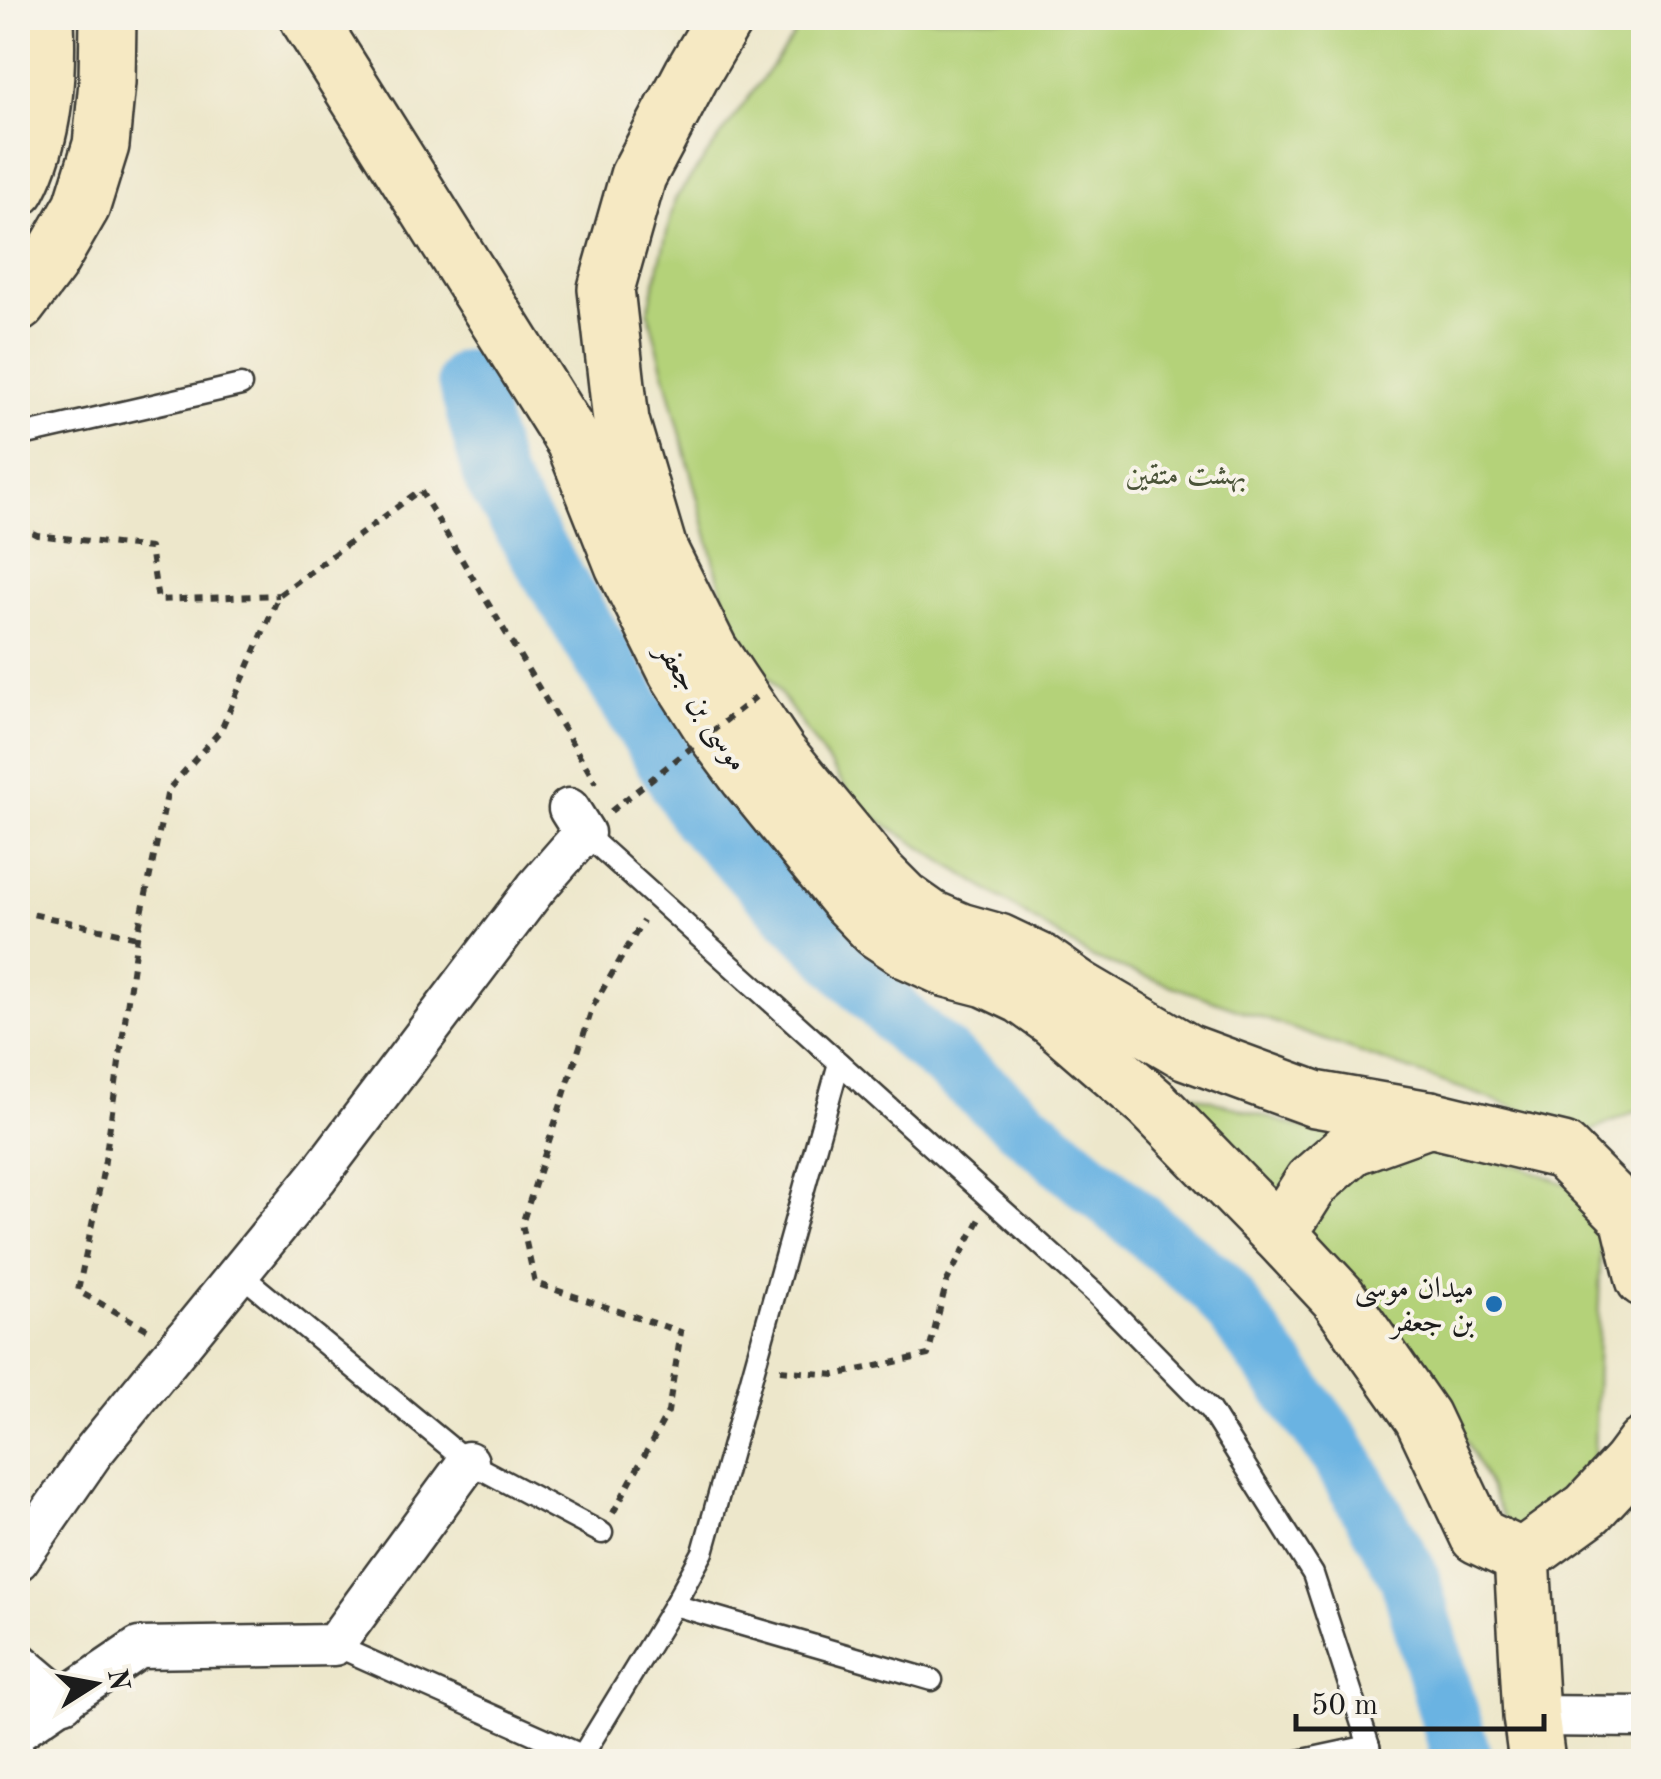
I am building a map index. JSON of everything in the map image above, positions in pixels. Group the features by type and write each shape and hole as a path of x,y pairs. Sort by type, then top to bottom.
{"street":[{"path":"18,188 41,122 48,66 46,18"},
{"path":"18,304 49,263 82,206 101,145 108,18"},
{"name":"موسی بن جعفر","path":"308,18 574,442 623,565 676,671 748,777 878,930 910,952 1022,996 1054,1019 1151,1103 1279,1234"},
{"name":"موسی بن جعفر","path":"726,18 638,176 606,289 621,421 659,549 710,651 779,754 866,860 903,900 930,918 999,942 1041,962 1187,1052 1315,1099 1430,1118"},
{"path":"18,1560 93,1452 318,1176 536,888 590,808"},
{"path":"1522,1558 1478,1536 1422,1418 1338,1298 1279,1234 1312,1182 1352,1147 1430,1118 1563,1151 1628,1217 1644,1279"},
{"path":"1522,1558 1588,1509 1644,1445"},
{"path":"18,1730 140,1648 334,1646 468,1462"},
{"path":"1522,1558 1534,1739 1644,1717"},
{"path":"18,1662 64,1701"}],"lane":[{"path":"18,436 241,385"},
{"path":"590,808 656,898 1096,1294 1210,1410 1313,1574 1371,1754 1294,1762"},
{"path":"334,1646 584,1760 702,1552 839,1063"},
{"path":"239,1273 468,1462 602,1533"},
{"path":"674,1606 932,1680"},
{"path":"18,1747 35,1762"}],"path":[{"path":"178,1347 78,1291 104,1168 137,937 168,790 221,730 279,594 420,490 590,808 757,696"},
{"path":"18,526 38,534 150,548 158,600 279,594"},
{"path":"602,1533 668,1412 680,1332 535,1282 522,1224 593,1006 656,898"},
{"path":"18,912 137,937"},
{"path":"754,1368 835,1375 928,1355 947,1280 990,1199"}],"green space":[{"name":"بهشت متقین","path":"801,18 1643,18 1643,1108 1587,1133 1093,958 860,808 730,621 648,311 675,199 792,38"},
{"path":"1175,1089 1303,1128 1521,1166 1571,1186 1601,1238 1594,1457 1516,1542 1468,1444 1381,1318"}],"waterway":[{"path":"467,380 494,479 700,817 909,1029 1216,1287 1336,1448 1409,1576 1463,1762"}],"place":[{"name":"میدان موسی بن جعفر","path":"1494,1304"}]}
